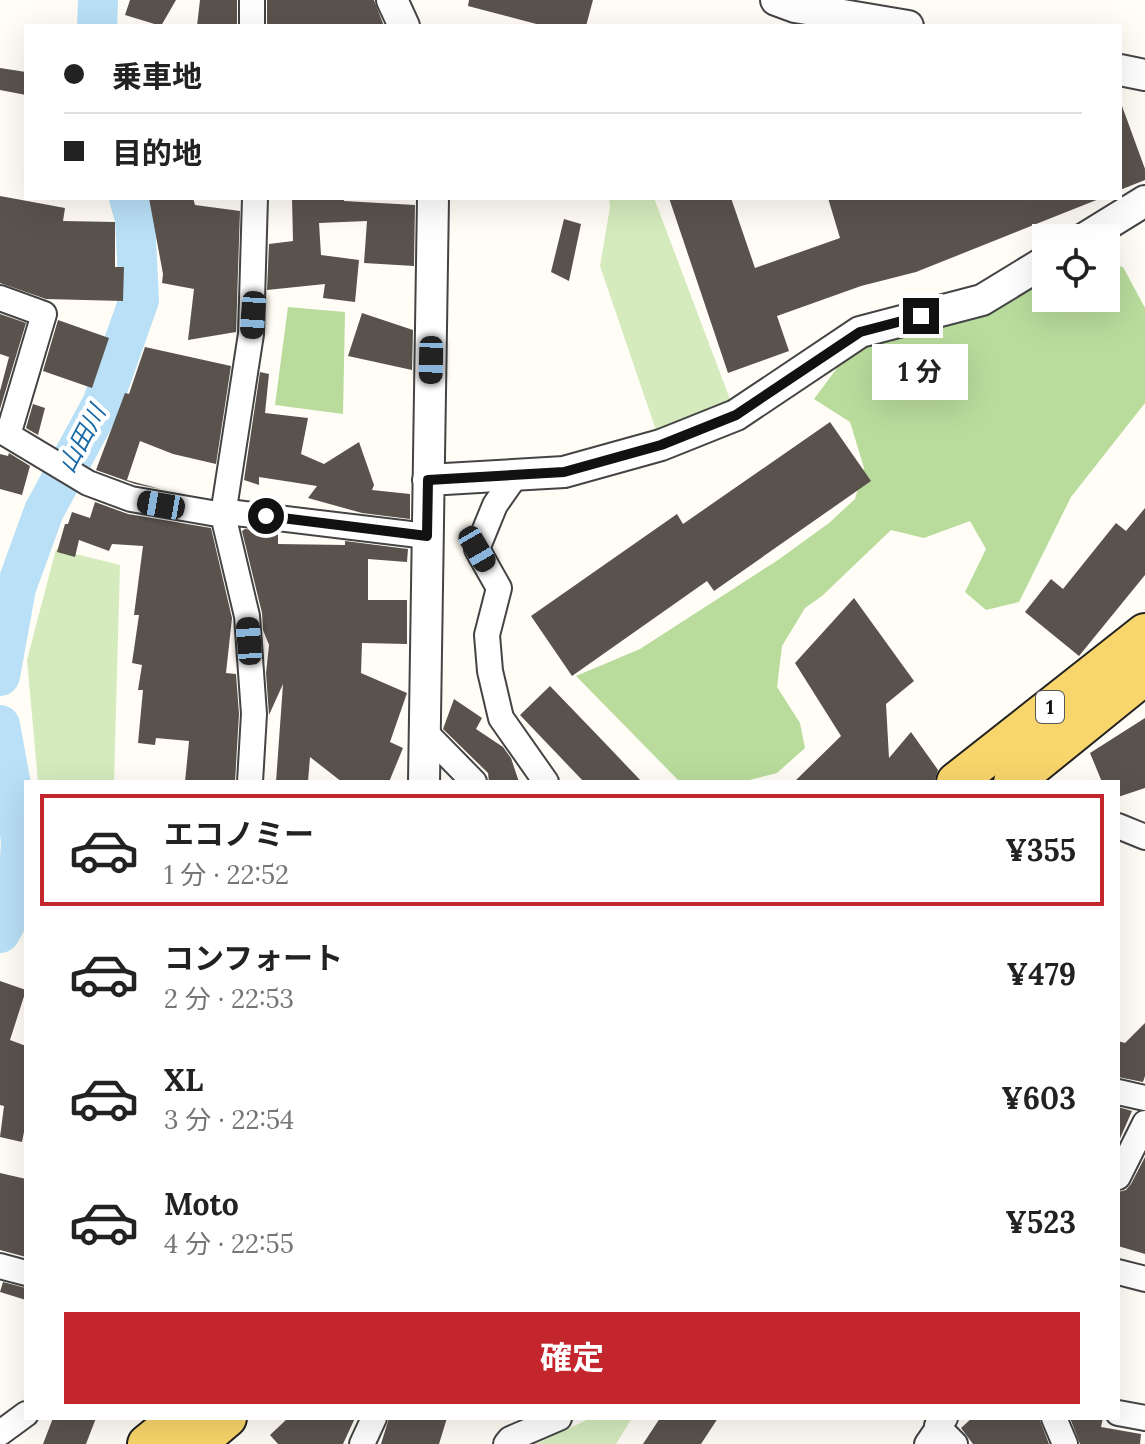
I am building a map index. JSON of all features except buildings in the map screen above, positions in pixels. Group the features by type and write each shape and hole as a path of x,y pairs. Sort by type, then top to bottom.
{"main road":[{"name":"1","path":"1013,773 1145,633"},
{"name":"1","path":"969,780 1013,773 1145,675"},
{"path":"173,1430 218,1420"}],"street":[{"path":"252,0 252,24"},
{"path":"776,0 795,7 896,24"},
{"path":"1122,70 1145,75"},
{"path":"250,780 254,714 247,616 223,515 251,334 255,200"},
{"path":"424,780 433,200"},
{"path":"1108,224 1145,201"},
{"path":"428,480 564,472 661,445 736,415 860,332 982,300 1032,270"},
{"path":"0,298 44,314 4,436 88,483 131,499 223,515 236,513 427,536"},
{"path":"516,475 495,505 477,549 499,588 487,635 490,671 501,718 545,780"},
{"path":"424,731 472,780"},
{"path":"1120,827 1145,837"},
{"path":"1120,1092 1145,1098"},
{"path":"1120,1173 1145,1123"},
{"path":"0,1266 24,1272"},
{"path":"1120,1273 1145,1279"},
{"path":"1120,1413 1145,1418"},
{"path":"0,1433 24,1415"},
{"path":"232,1444 235,1420"},
{"path":"362,1444 373,1420"},
{"path":"506,1444 510,1439 554,1420"},
{"path":"1055,1420 1065,1444"},
{"path":"937,1429 955,1444"}],"green space":[{"path":"609,200 655,200 736,415 661,445 600,266"},
{"path":"1120,266 1145,308 1145,403 1071,497 1019,602 986,610 965,592 986,549 970,521 924,538 891,530 822,596 805,608 782,646 777,687 800,723 805,748 777,773 749,780 678,780 576,676 640,649 778,560 829,523 855,499 864,468 850,422 814,399 855,344 1032,282 1032,312 1120,312"},
{"path":"288,307 345,312 343,414 275,405"},
{"path":"56,549 120,565 114,780 38,780 27,660"},
{"path":"587,1420 631,1420 616,1444 536,1444"}],"waterway":[{"name":"山田川","path":"97,24 98,0"},
{"name":"山田川","path":"0,676 16,588 44,511 102,404 139,300 135,219 130,200"},
{"name":"山田川","path":"0,725 21,840 18,901 0,933"}],"route":[{"path":"266,516 427,536 428,480 564,472 661,445 736,415 860,332 921,316"}]}
